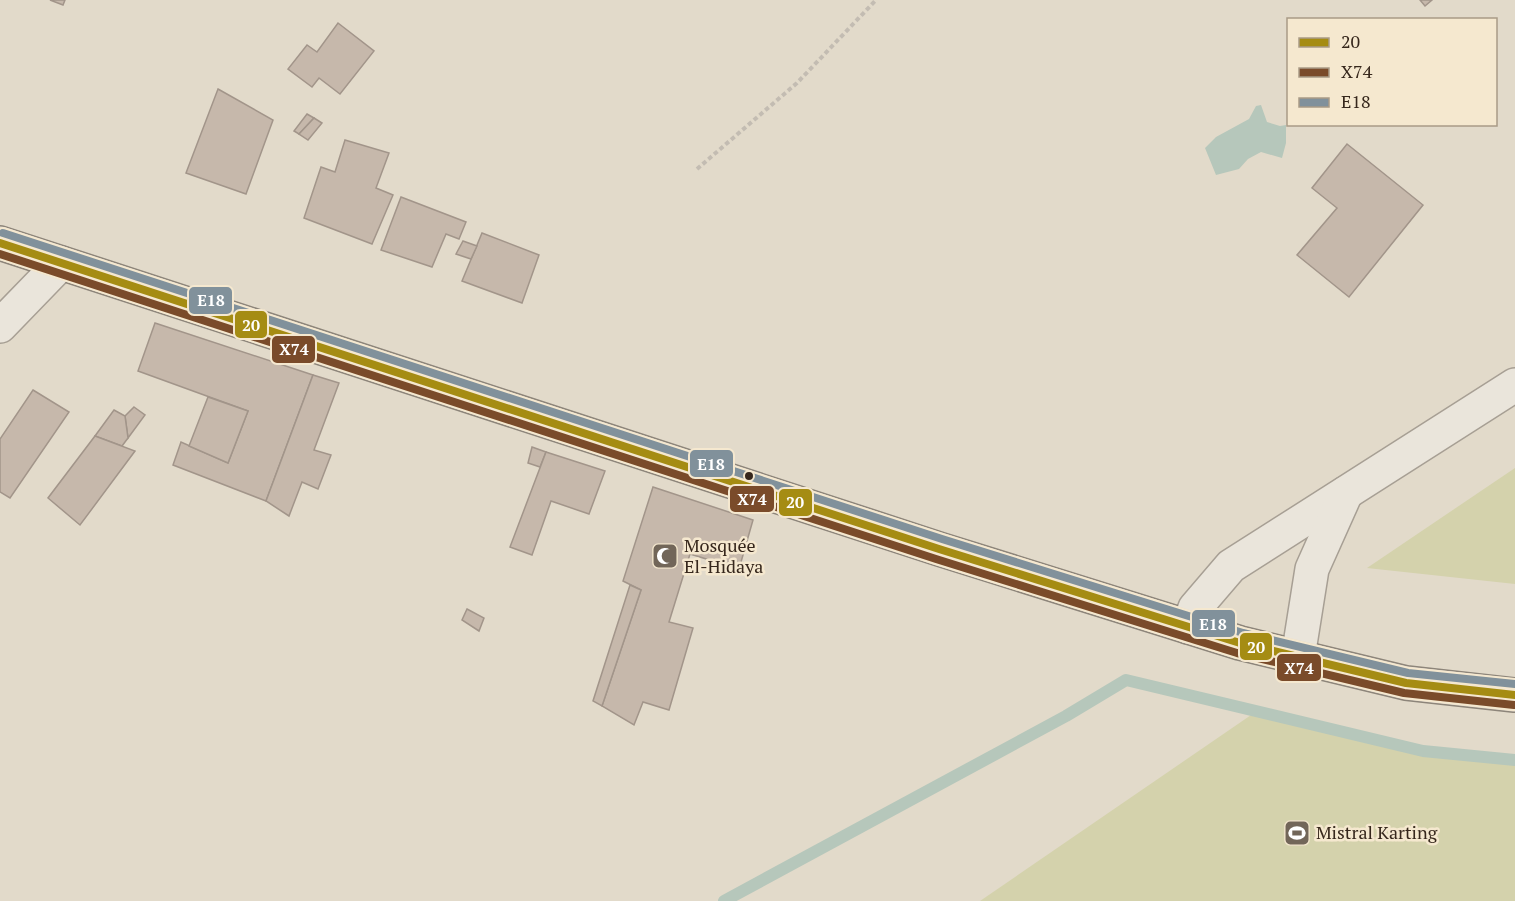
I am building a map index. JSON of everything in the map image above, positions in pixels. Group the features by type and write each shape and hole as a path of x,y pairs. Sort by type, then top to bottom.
{"main road":[{"path":"0,243 939,549 1240,643 1406,683 1515,696"}],"street":[{"path":"0,326 61,263"},
{"path":"1188,627 1195,608 1231,566 1515,385"},
{"path":"1298,657 1312,569 1346,493"}],"path":[{"path":"697,169 798,83 876,0"}],"shaded area":[{"path":"1261,105 1267,122 1280,126 1286,125 1286,143 1282,158 1261,152 1248,159 1239,169 1216,175 1205,148 1216,137 1249,119 1256,106"},
{"path":"1515,468 1515,584 1367,568"},
{"name":"Mistral Karting","path":"1254,713 1515,765 1515,901 980,901"}],"building":[{"path":"50,0 65,0 63,5"},
{"path":"1420,0 1432,0 1425,6"},
{"path":"338,23 374,51 340,94 319,78 312,87 288,69 307,45 317,52"},
{"path":"218,89 273,120 246,194 186,173"},
{"path":"307,114 314,118 299,134 294,131"},
{"path":"314,118 322,123 308,140 299,134"},
{"path":"345,140 389,153 376,188 393,195 372,244 304,218 321,167 335,172"},
{"path":"1347,144 1423,205 1349,297 1297,255 1337,208 1312,188"},
{"path":"401,197 466,222 459,239 446,234 432,267 381,250"},
{"path":"482,233 539,255 522,303 462,281"},
{"path":"463,241 477,246 471,259 456,254"},
{"path":"155,323 313,375 266,501 173,465 181,442 228,463 248,411 138,371"},
{"path":"313,375 339,383 314,450 331,455 318,489 302,482 289,516 266,501"},
{"path":"33,390 69,412 10,498 0,492 0,439"},
{"path":"208,397 248,411 228,463 189,446"},
{"path":"134,407 145,415 128,438 125,416"},
{"path":"114,410 125,416 128,438 122,446 95,436"},
{"path":"95,436 135,451 80,525 48,498"},
{"path":"532,447 546,452 540,467 528,463"},
{"path":"546,452 605,471 589,514 551,501 532,555 510,547"},
{"path":"653,487 753,520 739,569 690,554 669,622 693,628 669,710 643,702 634,725 602,706 641,590 623,581"},
{"path":"630,585 641,590 602,706 593,701"},
{"path":"467,609 484,618 479,631 462,620"}],"waterway":[{"path":"724,901 1066,716 1126,680 1423,751 1515,760"}],"transit line":[{"name":"E18","path":"3,233 942,539 1243,633 1408,673 1515,684"},
{"name":"20","path":"0,243 939,549 1240,643 1406,683 1515,695"},
{"name":"X74","path":"0,254 936,559 1237,653 1404,693 1514,705"}],"place":[{"name":"Mosquée El-Hidaya","path":"665,556"},
{"name":"Mistral Karting","path":"1297,833"}]}
